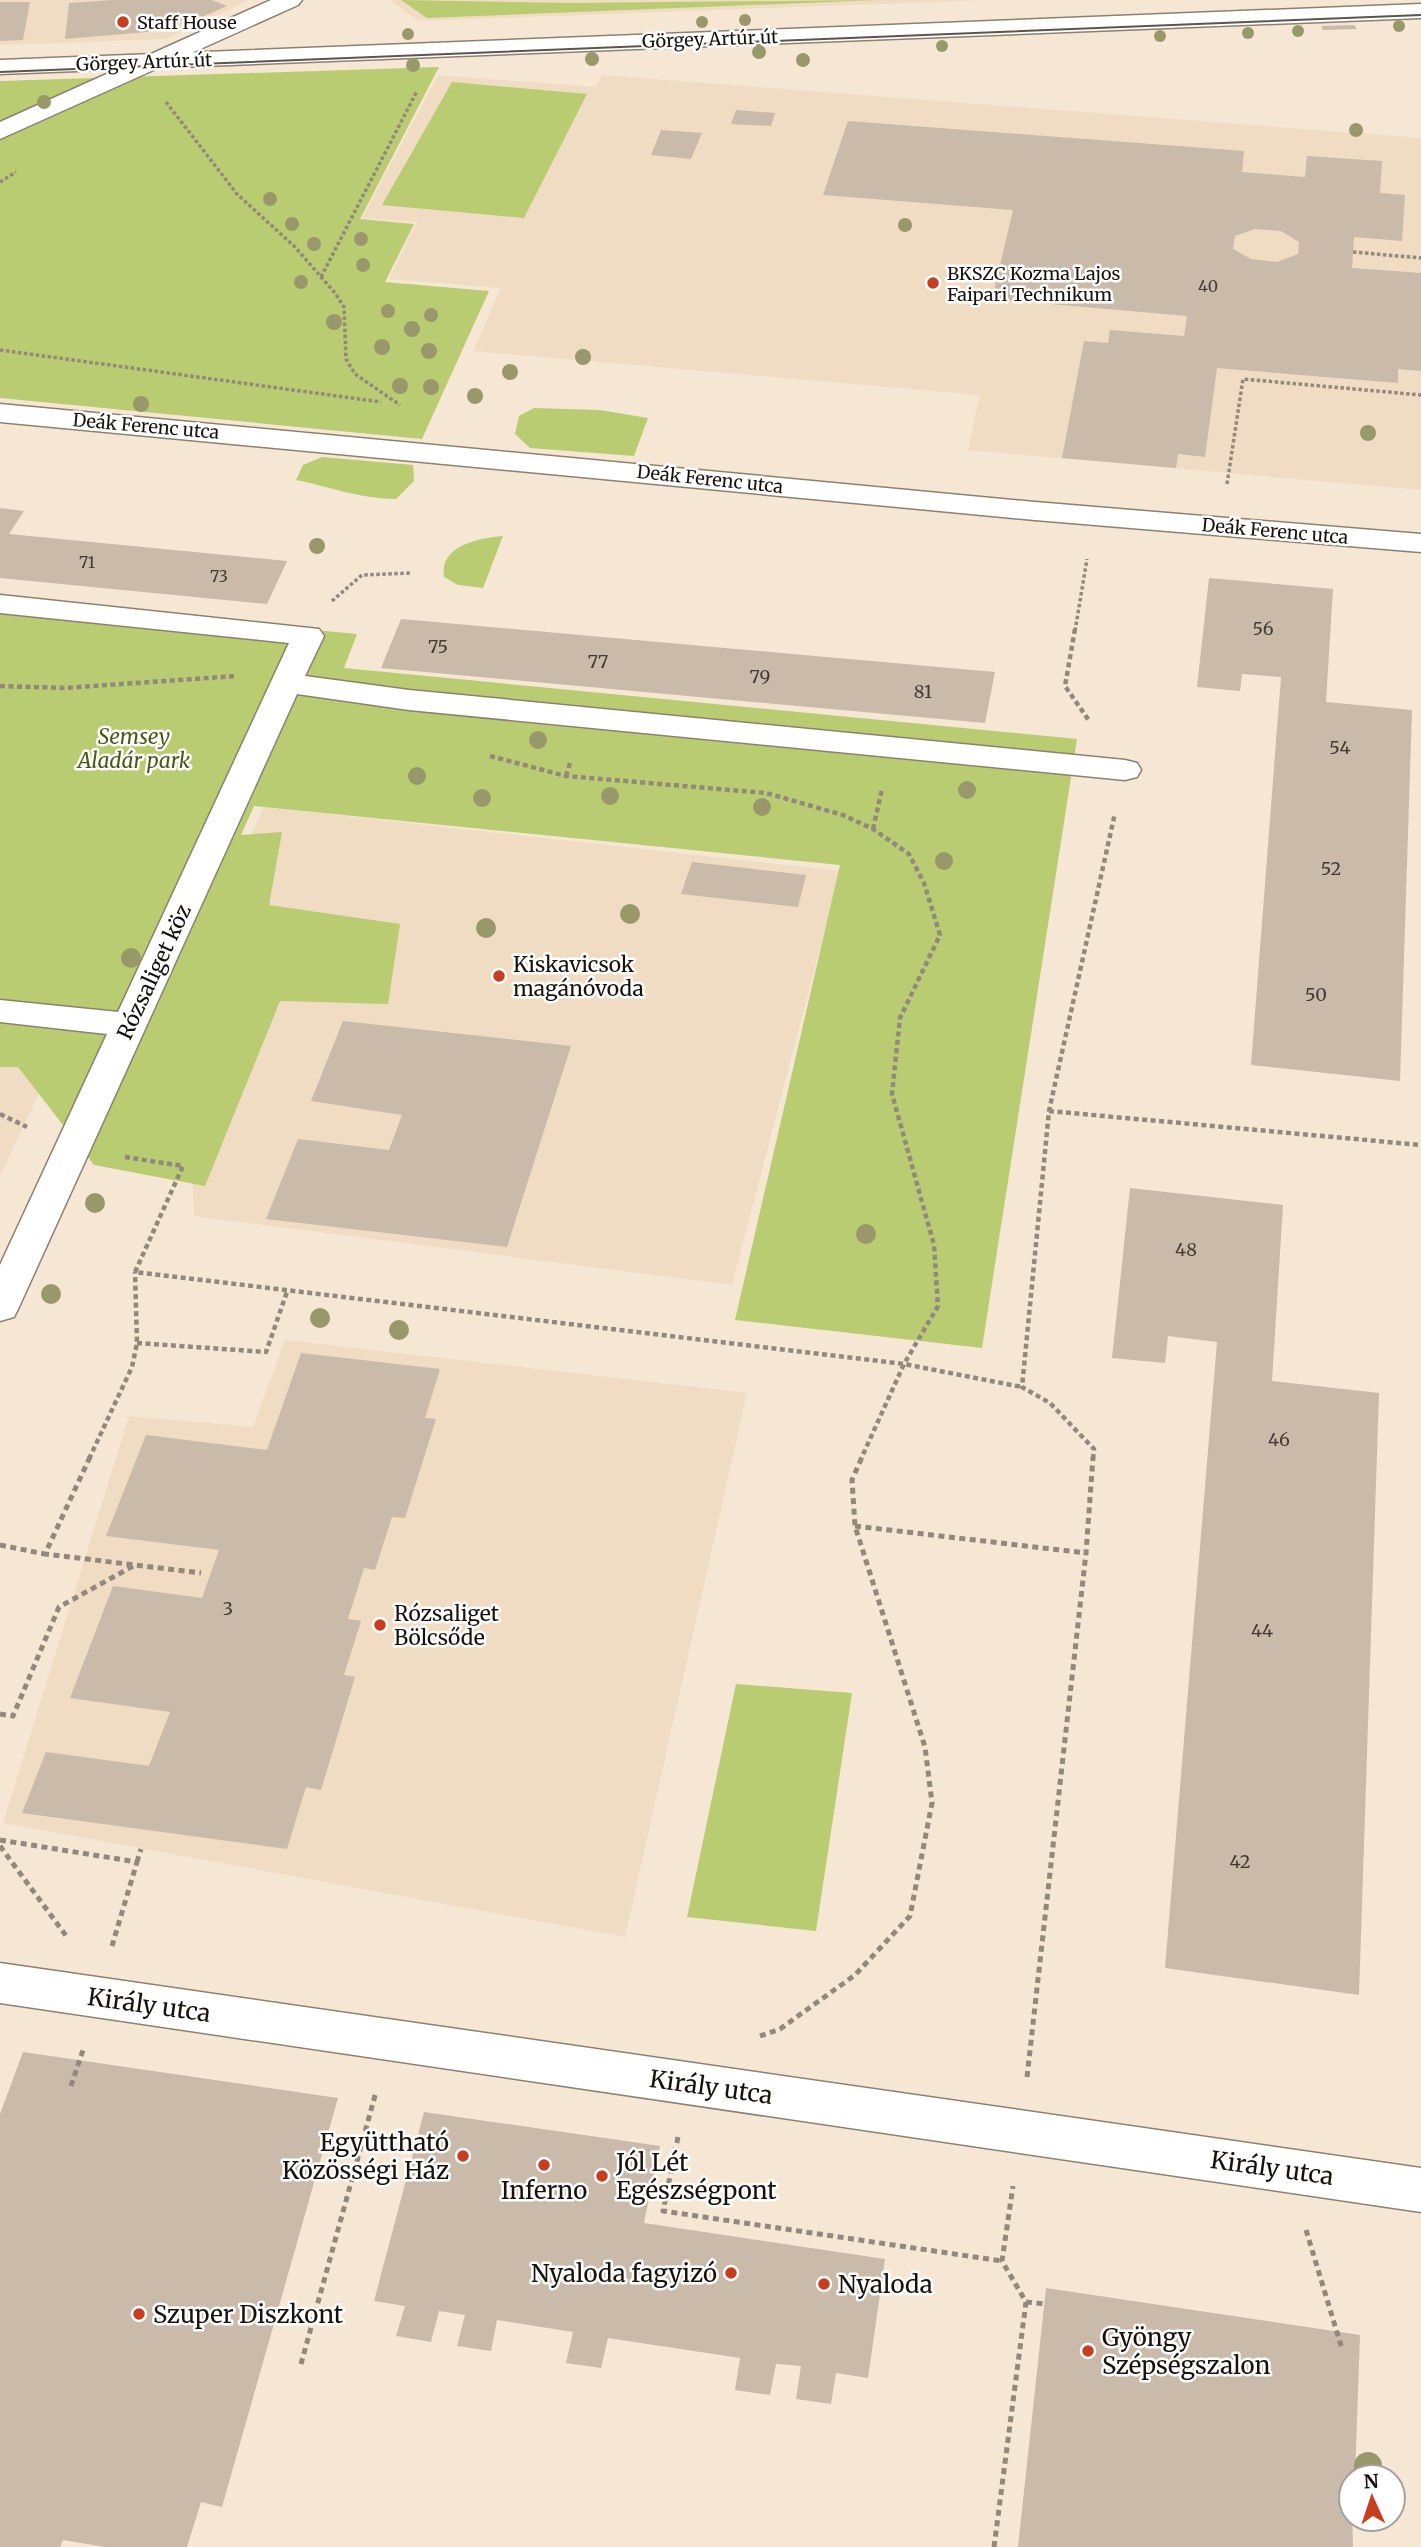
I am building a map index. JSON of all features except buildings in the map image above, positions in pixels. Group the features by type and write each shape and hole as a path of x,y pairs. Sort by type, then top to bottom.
{"street":[{"path":"0,131 290,0"},
{"name":"Görgey Artúr út","path":"0,67 1421,10"},
{"name":"Deák Ferenc utca","path":"0,412 1095,516 1421,543"},
{"path":"0,604 308,636"},
{"name":"Rózsaliget köz","path":"0,1307 308,636"},
{"path":"286,683 409,700 1125,770"},
{"path":"0,1011 130,1025"},
{"name":"Király utca","path":"0,1983 1421,2190"}],"path":[{"path":"321,277 421,84"},
{"path":"166,101 219,173 295,247 344,307 346,359 355,374 399,404 439,426 421,450"},
{"path":"1353,252 1421,258"},
{"path":"0,350 399,404"},
{"path":"1221,526 1243,379 1421,395"},
{"path":"1022,1387 1049,1111 1125,770 1065,686 1095,516"},
{"path":"308,636 332,600 362,575 411,573"},
{"path":"0,686 64,688 252,676 286,683"},
{"path":"480,753 566,776 766,793 806,802 873,829 909,854 924,883 940,935 900,1018 892,1094 934,1245 938,1306 904,1364 852,1480 855,1525 925,1747 932,1803 910,1916 855,1975 780,2029 755,2038"},
{"path":"1049,1111 1421,1145"},
{"path":"0,1114 73,1150 183,1166 135,1272 137,1343 132,1367 45,1554"},
{"path":"135,1272 904,1364 1022,1387 1050,1403 1094,1449 1086,1553 1021,2132 1002,2261 1026,2302 994,2547"},
{"path":"137,1343 265,1352 286,1292"},
{"path":"855,1525 1086,1553"},
{"path":"0,1545 45,1554 201,1573"},
{"path":"0,1714 13,1716 59,1607 136,1564"},
{"path":"0,1840 137,1862"},
{"path":"0,1846 86,1964 96,1997"},
{"path":"96,1997 141,1849"},
{"path":"71,2086 85,2045"},
{"path":"301,2364 378,2088"},
{"path":"665,2131 678,2133 663,2211 1002,2261"},
{"path":"1289,2171 1342,2349"},
{"path":"1026,2302 1045,2304"}],"shaded area":[{"path":"0,0 249,0 167,39 0,45"},
{"path":"390,0 989,0 418,21"},
{"name":"BKSZC Kozma Lajos Faipari Technikum","path":"438,75 596,87 602,75 1421,138 1421,490 968,450 980,395 473,351 501,288 389,279 417,222 362,218"},
{"name":"Kiskavicsok magánóvoda","path":"264,807 840,871 732,1285 194,1216 191,1152 135,1081"},
{"path":"0,1046 58,1053 0,1176"},
{"name":"Rózsaliget Bölcsőde","path":"285,1340 747,1393 625,1937 3,1823 129,1416 253,1427"}],"green space":[{"path":"401,0 570,3 879,0 427,18"},
{"path":"439,67 360,219 414,224 385,282 489,291 422,439 0,398 0,81"},
{"path":"452,82 587,94 524,218 382,205"},
{"path":"534,408 600,410 648,418 634,456 530,448 515,434 519,416"},
{"path":"322,457 413,465 414,481 396,499 358,495 296,480 303,465"},
{"path":"503,536 483,588 458,585 444,577 444,566 454,550 473,541"},
{"name":"Semsey Aladár park","path":"0,600 357,634 344,668 1077,739 982,1348 735,1320 840,865 254,806 241,835 282,832 269,905 400,924 388,1004 280,1001 205,1186 94,1165 18,1067 0,1067"},
{"path":"736,1684 852,1693 816,1931 687,1917"}],"tram line":[{"path":"0,72 1421,15"}],"place":[{"name":"Staff House","path":"123,22"},
{"name":"BKSZC Kozma Lajos Faipari Technikum","path":"933,283"},
{"name":"Kiskavicsok magánóvoda","path":"499,976"},
{"name":"Rózsaliget Bölcsőde","path":"380,1625"},
{"name":"Együttható Közösségi Ház","path":"463,2156"},
{"name":"Inferno","path":"544,2165"},
{"name":"Jól Lét Egészségpont","path":"602,2176"},
{"name":"Nyaloda fagyizó","path":"731,2273"},
{"name":"Nyaloda","path":"824,2284"},
{"name":"Szuper Diszkont","path":"139,2314"},
{"name":"Gyöngy Szépségszalon","path":"1088,2351"}]}
